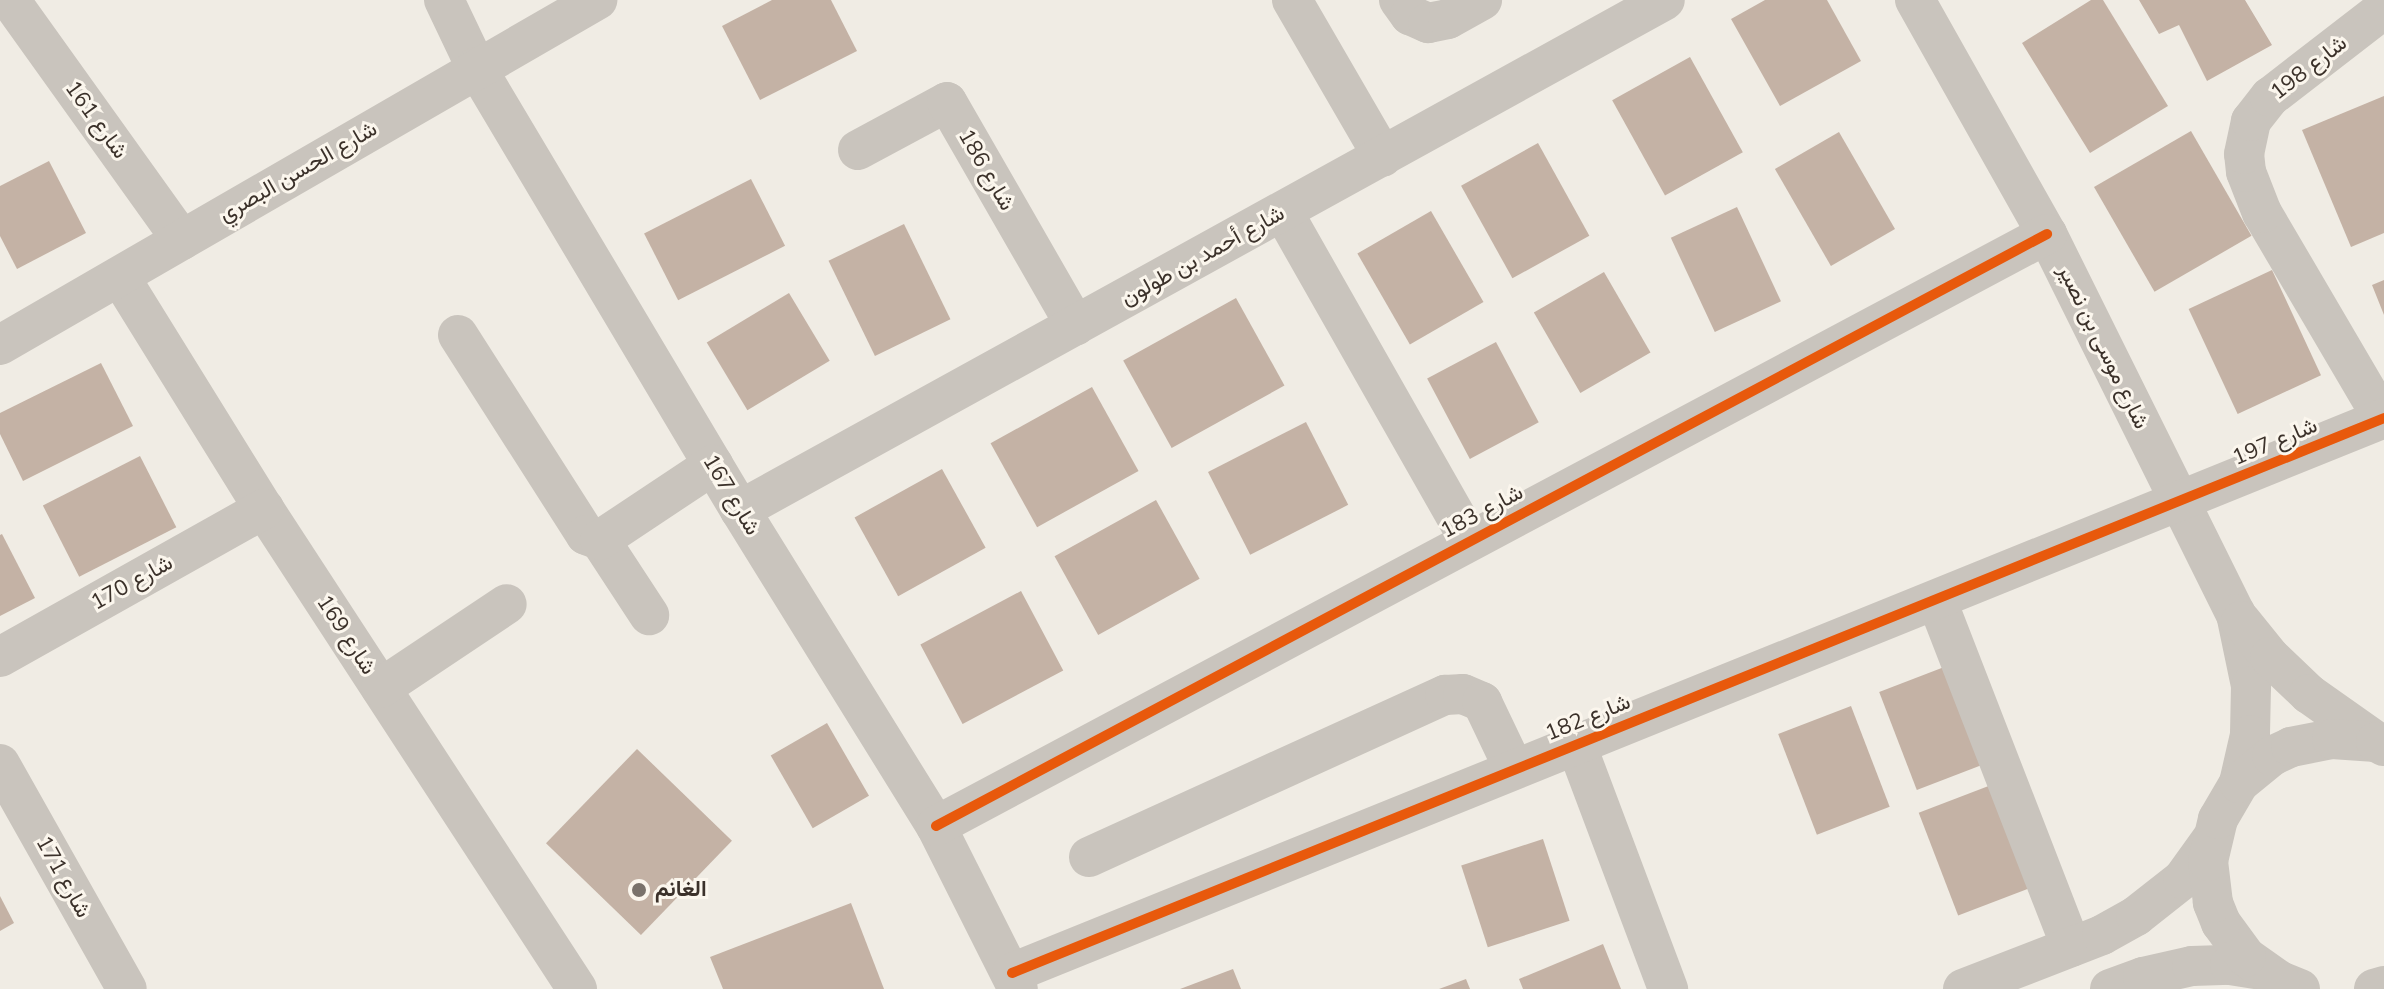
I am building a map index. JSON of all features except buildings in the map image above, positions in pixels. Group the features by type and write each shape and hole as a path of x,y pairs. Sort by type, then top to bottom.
{"street":[{"name":"شارع 161","path":"10,0 182,240"},
{"name":"شارع 167","path":"444,0 476,67 713,465 936,826 1015,981"},
{"name":"شارع الحسن البصري","path":"0,345 476,67 597,0"},
{"path":"1292,0 1383,157"},
{"path":"1399,0 1410,15 1428,23 1448,19 1482,0"},
{"name":"شارع أحمد بن طولون","path":"740,510 1665,0"},
{"name":"شارع موسى بن نصير","path":"1915,0 2047,234 2236,614 2289,676 2330,712 2380,744"},
{"name":"شارع 198","path":"2246,136 2251,121 2270,97 2384,9"},
{"name":"شارع 186","path":"858,150 947,102 1076,326"},
{"name":"شارع 197","path":"2181,503 2383,418 2262,213 2246,172 2246,136"},
{"name":"شارع 183","path":"1283,212 1470,541"},
{"name":"شارع 183","path":"936,826 2047,234"},
{"name":"شارع 169","path":"120,277 264,509 577,989"},
{"path":"458,335 586,535 600,540 649,615"},
{"path":"600,540 713,465"},
{"name":"شارع 182","path":"1015,981 1514,769 2181,503"},
{"name":"شارع 170","path":"0,657 264,509"},
{"path":"1937,601 2071,947"},
{"path":"381,688 507,604"},
{"name":"شارع موسى بن نصير","path":"2236,614 2251,686 2250,735 2239,783"},
{"path":"1089,857 1445,695 1463,694 1482,702 1514,769"},
{"path":"1963,989 2102,935 2164,897 2190,871 2211,840 2218,819 2239,783 2263,762 2291,747 2332,739 2380,744"},
{"name":"شارع 182","path":"1576,744 1668,989"},
{"name":"شارع 171","path":"0,764 127,989"},
{"path":"2211,840 2209,882 2217,913 2232,941 2262,970 2300,989"},
{"path":"2110,989 2155,973 2192,966 2230,965 2262,970"},
{"path":"2374,989 2384,986"}],"cycle path":[{"path":"936,826 2047,234"},
{"path":"1012,973 2384,418"}],"place":[{"name":"الغانم","path":"639,890"}]}
